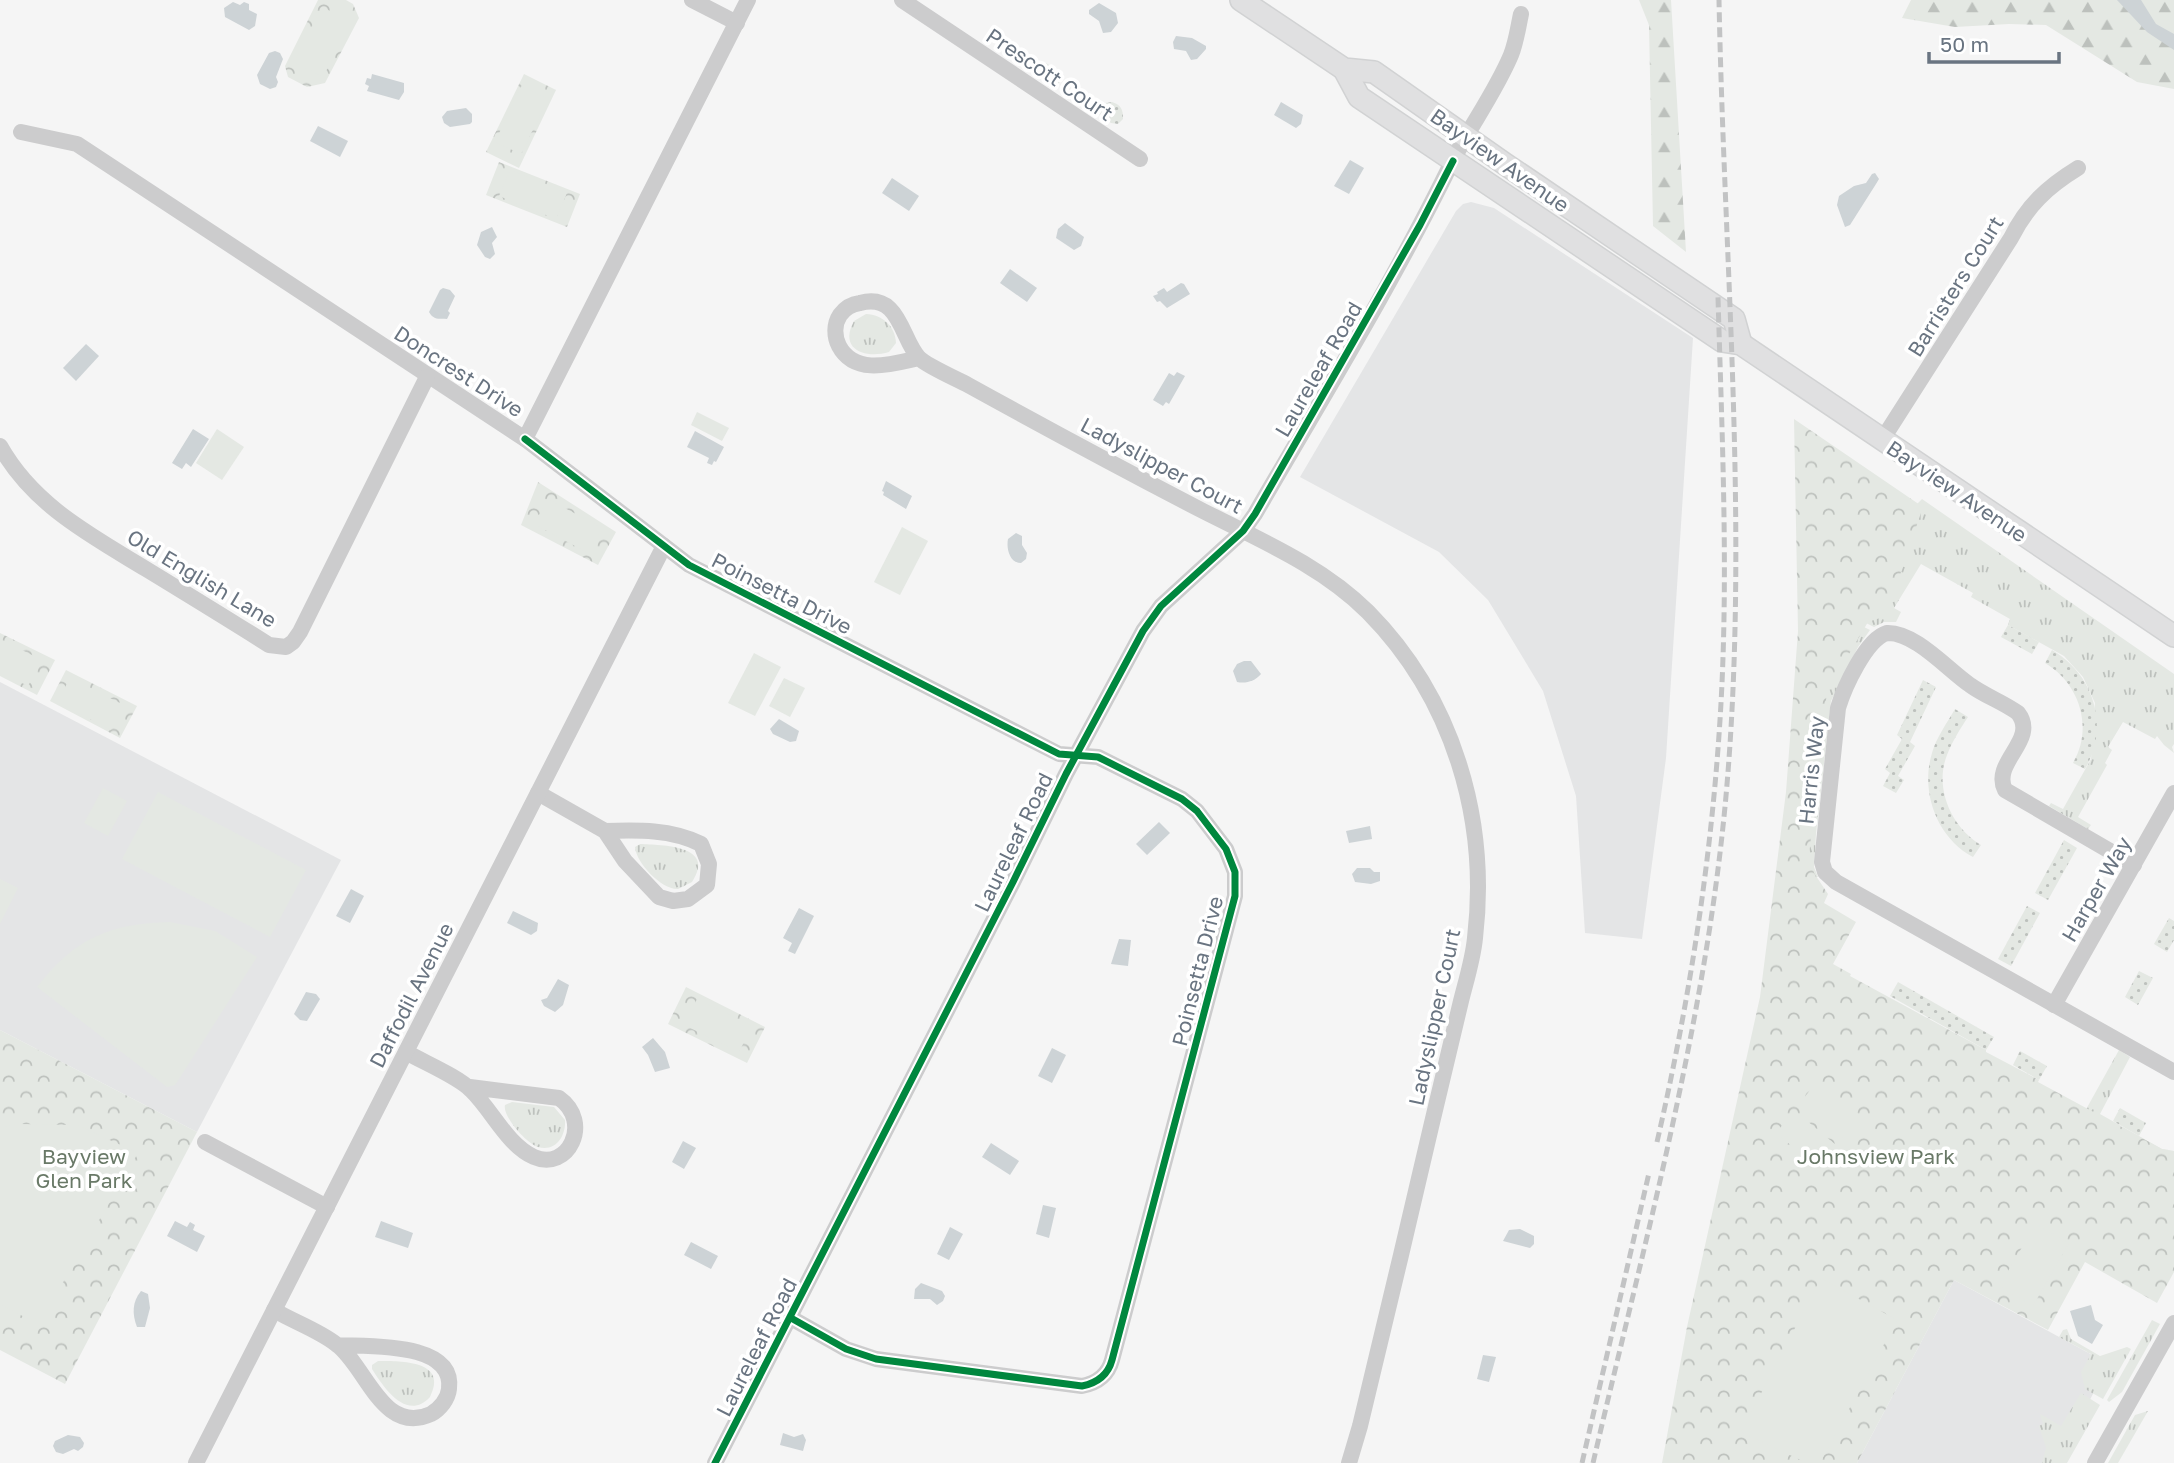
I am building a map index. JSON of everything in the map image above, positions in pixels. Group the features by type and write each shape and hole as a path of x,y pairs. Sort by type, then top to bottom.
{"main road":[{"name":"Bayview Avenue","path":"1241,0 1344,69 1359,97 1721,341 1741,344 2174,636"},
{"name":"Bayview Avenue","path":"1344,69 1374,72 1734,319 1741,344"}],"street":[{"path":"692,0 737,23"},
{"name":"Doncrest Drive","path":"21,132 77,144 427,377 525,439 748,0"},
{"name":"Prescott Court","path":"902,0 1140,159"},
{"name":"Laureleaf Road","path":"715,1463 1076,755 1151,618 1243,531 1360,332 1466,136 1479,117 1512,53 1521,14"},
{"name":"Barristers Court","path":"1882,440 2011,238 2022,216 2041,194 2078,169"},
{"path":"870,301 881,304 891,311 902,325 919,358 881,366 855,362 846,355 835,336 840,315 856,303 870,301"},
{"name":"Ladyslipper Court","path":"919,358 1047,429 1243,531 1336,584 1368,612 1391,640 1426,689 1454,746 1465,780 1477,851 1475,941 1349,1463"},
{"name":"Old English Lane","path":"0,446 33,491 76,527 269,645 286,647 300,632 427,377"},
{"name":"Poinsetta Drive","path":"525,439 698,570 1059,754 1098,757 1182,799 1206,821 1232,860 1236,883 1233,905 1111,1366 1099,1380 1082,1387 876,1359 846,1349 791,1318"},
{"name":"Daffodil Avenue","path":"196,1463 664,546"},
{"name":"Harris Way","path":"2134,865 2005,790 2002,775 2024,729 2018,713 1970,685 1928,651 1900,635 1886,633 1872,641 1838,708 1822,862 1825,872 1833,880 2174,1072"},
{"path":"538,793 605,831 625,861 659,897 673,901 688,899 707,885 709,864 701,844 683,835 638,830 605,831"},
{"name":"Harper Way","path":"2054,1005 2174,793"},
{"path":"406,1052 470,1087 559,1098 570,1105 574,1116 575,1132 570,1146 558,1157 545,1161 533,1157 518,1146 470,1087"},
{"path":"205,1142 327,1207"},
{"path":"274,1310 338,1345 377,1396 392,1411 409,1419 421,1418 437,1411 445,1401 449,1378 444,1366 436,1358 420,1351 338,1345"},
{"path":"2095,1463 2174,1323"}],"shaded area":[{"path":"2117,0 2141,0 2156,24 2174,34 2174,50 2147,32"},
{"path":"233,2 240,5 244,2 249,4 249,10 257,14 255,26 249,30 225,17 224,8"},
{"path":"1099,3 1116,13 1118,23 1111,32 1103,33 1099,21 1089,14 1089,10"},
{"path":"1176,36 1192,38 1206,46 1206,49 1197,59 1191,60 1186,51 1174,49"},
{"path":"269,53 280,53 283,59 276,77 276,87 270,89 260,84 257,75"},
{"path":"372,74 404,83 404,92 399,100 367,91 369,86 365,84"},
{"path":"1281,102 1303,115 1301,124 1296,128 1274,115"},
{"path":"466,108 472,114 470,124 450,127 444,123 442,117 447,111"},
{"path":"318,126 348,141 340,157 310,141"},
{"path":"1350,160 1364,168 1349,194 1334,186"},
{"path":"1875,173 1879,179 1850,225 1845,227 1837,205 1839,196 1854,186 1866,183"},
{"path":"892,178 919,196 909,211 882,193"},
{"path":"1471,202 1494,208 1693,338 1666,758 1642,939 1585,933 1576,796 1543,691 1488,600 1439,552 1300,477 1456,211 1463,204"},
{"path":"1065,223 1084,237 1081,246 1074,250 1056,238 1058,229"},
{"path":"492,227 497,237 492,243 495,254 490,259 485,257 477,245 481,232"},
{"path":"1010,269 1037,288 1027,302 1000,283"},
{"path":"1181,283 1190,294 1167,308 1153,296 1164,288 1167,292"},
{"path":"443,288 450,290 455,296 447,319 435,318 429,312"},
{"path":"86,344 99,356 76,381 63,368"},
{"path":"1177,372 1185,376 1169,404 1166,402 1163,406 1153,400 1169,373 1174,376"},
{"path":"193,429 209,439 191,467 186,463 182,469 172,463"},
{"path":"695,431 724,447 712,465 707,463 709,458 687,447"},
{"path":"886,481 912,496 906,509 883,495"},
{"path":"1016,533 1022,536 1022,545 1027,553 1026,559 1021,563 1014,561 1008,547 1008,539"},
{"path":"1251,661 1261,674 1244,683 1237,682 1233,671 1237,664"},
{"path":"0,682 341,860 197,1132 0,1030"},
{"path":"779,719 799,731 796,741 790,742 773,734 770,729"},
{"path":"1159,822 1170,833 1147,855 1136,844"},
{"path":"1370,826 1372,839 1349,843 1346,831"},
{"path":"1357,868 1370,868 1374,872 1380,872 1380,881 1371,884 1355,882 1352,874"},
{"path":"351,889 364,896 350,923 336,916"},
{"path":"799,908 814,916 795,954 788,951 792,943 783,938"},
{"path":"513,911 538,923 537,931 531,935 507,923"},
{"path":"1119,939 1131,940 1128,966 1111,964"},
{"path":"558,979 569,985 563,1005 555,1012 544,1006 541,1000 547,998"},
{"path":"306,992 316,994 320,999 307,1021 300,1020 294,1014"},
{"path":"653,1038 665,1052 670,1068 655,1072 642,1047"},
{"path":"1052,1048 1066,1055 1052,1083 1038,1076"},
{"path":"683,1141 696,1148 684,1169 672,1162"},
{"path":"991,1143 1019,1161 1010,1175 982,1157"},
{"path":"1043,1205 1056,1208 1049,1238 1036,1234"},
{"path":"175,1221 187,1227 190,1222 195,1225 193,1230 205,1236 197,1252 167,1236"},
{"path":"381,1221 413,1233 408,1248 375,1237"},
{"path":"950,1227 963,1234 949,1260 937,1254"},
{"path":"1520,1229 1534,1236 1534,1244 1530,1248 1503,1241 1509,1230"},
{"path":"691,1242 718,1256 711,1269 684,1255"},
{"path":"1954,1280 2109,1364 2056,1463 1857,1463"},
{"path":"921,1283 942,1291 945,1296 943,1301 937,1305 930,1299 914,1299 915,1289"},
{"path":"141,1291 148,1294 150,1308 145,1327 137,1327 134,1308"},
{"path":"2091,1305 2095,1320 2103,1325 2092,1344 2078,1336 2070,1311"},
{"path":"1483,1355 1496,1357 1489,1382 1477,1379"},
{"path":"783,1433 794,1437 803,1434 806,1440 803,1451 780,1445"},
{"path":"68,1435 80,1437 84,1443 83,1447 78,1451 74,1449 63,1454 56,1452 53,1446 55,1441"}],"green space":[{"path":"318,0 346,0 353,4 359,18 325,83 307,87 288,77 285,66"},
{"path":"1639,0 1671,0 1686,252 1653,226 1649,25"},
{"path":"1911,0 2174,0 2174,89 2137,82 2046,25 1955,27 1902,18"},
{"path":"322,7 352,22 323,77 294,62"},
{"path":"1046,63 1059,79 1060,82 1055,88 1034,74 1035,70"},
{"path":"524,74 556,90 519,168 486,152"},
{"path":"521,86 548,99 521,154 495,142"},
{"path":"1112,102 1122,110 1123,119 1118,124 1111,123 1097,113 1105,103"},
{"path":"499,162 580,194 567,227 486,195"},
{"path":"510,170 567,193 556,219 499,196"},
{"path":"866,314 878,317 891,327 896,343 889,352 864,353 852,345 849,339 854,321"},
{"path":"697,412 729,428 722,441 691,425"},
{"name":"Johnsview Park","path":"1794,419 1923,507 1886,616 1868,622 1827,691 1809,856 1814,873 1828,894 1824,903 1856,922 1833,964 1851,974 1850,976 2039,1080 2038,1082 2162,1149 2174,1151 2174,1272 2157,1303 2085,1262 2048,1330 1954,1280 1857,1463 1662,1463 1687,1327 1760,997 1786,792 1798,631"},
{"path":"217,429 244,447 222,480 196,463"},
{"path":"538,482 616,532 598,565 521,525"},
{"path":"548,499 602,528 588,553 534,524"},
{"path":"1922,499 2174,674 2174,753 2157,736 2155,739 2123,722 2108,747 2112,750 2105,763 2107,765 2078,817 2091,825 2088,829 2049,806 2051,803 2063,809 2091,759 2095,703 2083,677 2064,656 2008,625 2010,619 1971,597 1973,593 1921,564 1894,608 1901,612 1896,622 1884,622 1874,627 1832,606"},
{"path":"902,527 928,541 900,595 874,582"},
{"path":"1834,612 1870,630 1858,647 1831,701 1816,834 1814,867 1818,877 1800,875"},
{"path":"2008,625 2039,642 2032,654 2001,637"},
{"path":"0,633 55,660 37,695 0,676"},
{"path":"0,639 42,660 28,686 0,672"},
{"path":"2052,650 2067,660 2078,673 2094,703 2096,736 2085,769 2073,763 2082,735 2080,707 2067,682 2045,663"},
{"path":"754,653 781,667 755,716 728,703"},
{"path":"66,670 137,706 120,738 50,701"},
{"path":"70,678 124,705 111,730 57,702"},
{"path":"784,678 805,688 790,717 769,706"},
{"path":"1923,680 1936,687 1910,742 1915,746 1898,776 1904,780 1896,793 1883,786 1890,773 1885,769 1902,739 1897,735"},
{"path":"1955,709 1968,717 1947,755 1943,768 1944,793 1961,828 1981,845 1973,857 1960,849 1941,826 1930,798 1928,783 1934,747"},
{"path":"103,788 127,801 108,836 84,823"},
{"path":"158,792 306,870 270,937 122,859"},
{"path":"2064,840 2077,848 2048,900 2035,893"},
{"path":"640,844 684,849 692,854 698,861 698,870 692,882 678,889 658,880 645,868 636,853 635,847"},
{"path":"0,879 18,888 0,924"},
{"path":"2027,906 2040,913 2011,966 1998,959"},
{"path":"2169,918 2174,921 2174,940 2167,952 2154,944"},
{"path":"170,922 215,931 257,957 175,1085 167,1087 37,987 65,956 95,937 129,926"},
{"path":"2139,971 2153,978 2138,1005 2125,997"},
{"path":"1898,982 1994,1037 1986,1050 1890,996"},
{"path":"686,987 765,1027 747,1063 668,1024"},
{"path":"697,999 752,1026 739,1052 684,1025"},
{"name":"Bayview Glen Park","path":"0,1030 197,1132 65,1384 0,1350"},
{"path":"2119,1050 2130,1057 2100,1114 2162,1149 2174,1151 2069,1140"},
{"path":"2020,1051 2047,1066 2039,1080 2013,1065"},
{"path":"1817,1081 1866,1120 1848,1142 1800,1103"},
{"path":"512,1102 554,1107 565,1120 564,1132 559,1141 544,1148 528,1141 507,1116 505,1105"},
{"path":"2120,1108 2146,1123 2139,1136 2113,1121"},
{"path":"1794,1110 1842,1150 1824,1172 1776,1133"},
{"path":"20,1124 77,1125 138,1153 43,1317 30,1320 0,1304 0,1127"},
{"path":"2036,1224 2069,1243 2033,1306 1999,1286"},
{"path":"1821,1278 1897,1320 1820,1463 1807,1463 1741,1432"},
{"path":"2152,1320 2160,1324 2122,1392 2109,1402 2107,1400"},
{"path":"2067,1329 2071,1339 2100,1356 2127,1347 2131,1349 2103,1399 2085,1389 2081,1372 2091,1354 2059,1337 2063,1330"},
{"path":"378,1361 398,1361 428,1369 433,1376 434,1385 430,1397 413,1406 397,1400 372,1369 372,1365"},
{"path":"2081,1393 2100,1405 2067,1463 2042,1463 2046,1448 2039,1426 2043,1424 2040,1414 2061,1426"},
{"path":"2148,1411 2118,1463 2108,1463 2135,1415"}],"railway":[{"path":"1593,1463 1674,1120 1691,1033 1707,947 1728,772 1734,676 1735,483 1719,0"},
{"path":"1657,1142 1689,985 1705,879 1720,720 1724,561 1718,297"},
{"path":"1582,1463 1649,1173"}],"cycle path":[{"path":"715,1463 1066,774 1143,631 1161,606 1243,531 1255,514 1420,225 1453,161"},
{"path":"525,439 689,565 1059,754 1098,757 1182,799 1197,811 1226,849 1235,872 1235,896 1112,1360 1105,1374 1082,1386 876,1359 846,1349 791,1318"}]}
